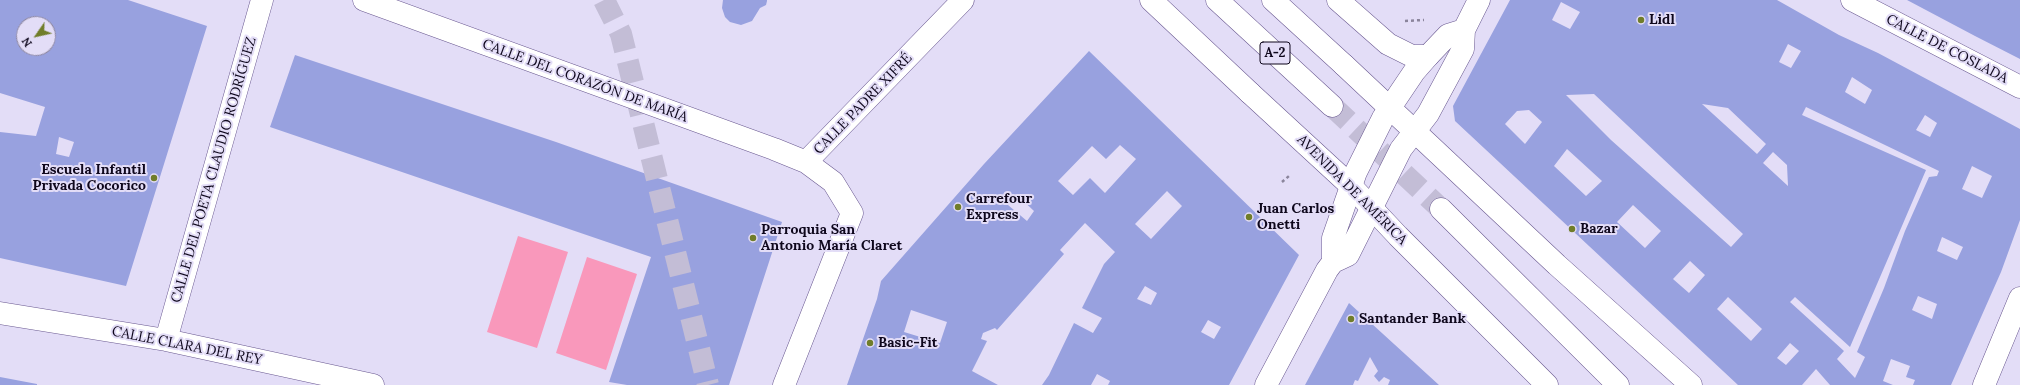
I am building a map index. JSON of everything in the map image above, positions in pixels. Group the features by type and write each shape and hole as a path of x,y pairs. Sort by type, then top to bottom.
{"main road":[{"name":"CALLE DEL POETA CLAUDIO RODRÍGUEZ","path":"166,340 262,0"},
{"name":"CALLE DEL CORAZÓN DE MARÍA","path":"364,0 806,162"},
{"name":"CALLE PADRE XIFRÉ","path":"784,385 852,213 833,182 806,162 963,0"},
{"name":"AVENIDA DE AMÉRICA","path":"1151,0 1352,187 1398,236 1547,385"},
{"name":"A-2","path":"1218,0 1332,106"},
{"path":"1273,0 1557,265 1691,385"},
{"path":"1338,0 1388,44 1412,56 1428,56"},
{"path":"1266,385 1327,270 1333,262 1348,255 1401,149 1416,132 1428,114 1463,49 1464,30 1479,0"},
{"name":"CALLE DE COSLADA","path":"1852,0 2020,87"},
{"path":"1333,262 1333,238 1356,172 1390,108 1428,56 1448,35 1464,30"},
{"path":"1441,209 1618,385"},
{"path":"1984,385 2020,298"},
{"name":"CALLE CLARA DEL REY","path":"0,313 166,340 373,385"}],"path":[{"path":"1400,18 1406,22 1423,21 1429,18"},
{"path":"1282,182 1289,176"}],"shaded area":[{"path":"518,236 568,252 537,348 487,332"},
{"path":"587,257 637,274 606,370 556,353"}],"building":[{"path":"0,0 128,0 207,26 126,286 0,258 0,132 36,136 45,107 0,93","holes":["59,137 74,142 69,157 56,154"]},
{"path":"723,0 767,1 766,5 760,8 752,21 741,25 730,22 725,17 722,8"},
{"path":"1510,0 1777,0 1839,35 1878,53 2020,129 2020,220 2001,272 1951,385 1913,385 1915,380 1906,377 1910,366 1891,359 1883,381 1893,385 1830,385 1816,369 1802,385 1738,385 1455,121 1453,106","holes":["1561,2 1580,12 1570,29 1552,20","1788,44 1801,51 1791,68 1779,62","1852,77 1872,90 1865,104 1845,92","1594,94 1743,234 1731,247 1611,140 1566,95","1702,104 1728,108 1766,144 1757,154","1806,107 1939,171 1937,176 1929,177 1905,231 1884,288 1857,352 1865,357 1855,378 1837,359 1844,351 1790,302 1795,297 1850,347 1926,170 1802,115","1529,110 1542,122 1525,144 1505,124 1517,111","1925,115 1937,123 1930,137 1916,130","1567,149 1602,181 1586,196 1554,166","1773,152 1787,165 1788,186 1763,163","1972,166 1992,176 1982,198 1962,189","1633,205 1661,231 1645,248 1617,222","1942,237 1963,247 1957,260 1937,251","1690,261 1705,275 1689,293 1673,279","1918,296 1937,304 1932,319 1912,310","1728,297 1762,329 1751,341 1717,309","1790,343 1799,351 1786,365 1777,358"]},
{"path":"1907,0 2020,0 2020,59 1975,36"},
{"path":"1089,51 1299,255 1229,385 1108,385 1110,381 1097,374 1091,385 1042,385 1049,375 1074,323 1093,333 1102,318 1082,308 1104,264 1115,252 1085,223 1060,250 1064,254 997,330 995,328 983,333 981,339 987,341 972,371 998,385 847,385 877,299 881,281 984,164","holes":["1120,145 1136,159 1105,193 1090,178 1073,195 1058,181 1092,146 1106,159","1167,191 1182,206 1151,239 1135,224","1017,195 1034,211 1027,221 1008,205","1145,286 1157,293 1151,305 1137,299","911,310 947,322 940,343 904,332","1208,320 1221,327 1214,339 1201,332"]},
{"path":"295,55 556,142 782,222 729,385 627,385 609,382 651,257 270,127"},
{"path":"1349,303 1439,385 1388,385 1390,380 1384,377 1379,382 1374,376 1378,371 1370,357 1358,381 1355,380 1353,385 1305,385"},
{"path":"0,377 37,384 37,385 0,385"}],"tunnel":[{"path":"604,0 621,34 708,385"},
{"path":"1332,106 1441,209"}],"place":[{"name":"Lidl","path":"1641,20"},
{"name":"Escuela Infantil Privada Cocorico","path":"154,178"},
{"name":"Carrefour Express","path":"958,207"},
{"name":"Juan Carlos Onetti","path":"1249,217"},
{"name":"Bazar","path":"1572,229"},
{"name":"Parroquia San Antonio María Claret","path":"753,238"},
{"name":"Santander Bank","path":"1351,319"},
{"name":"Basic-Fit","path":"870,343"}]}
